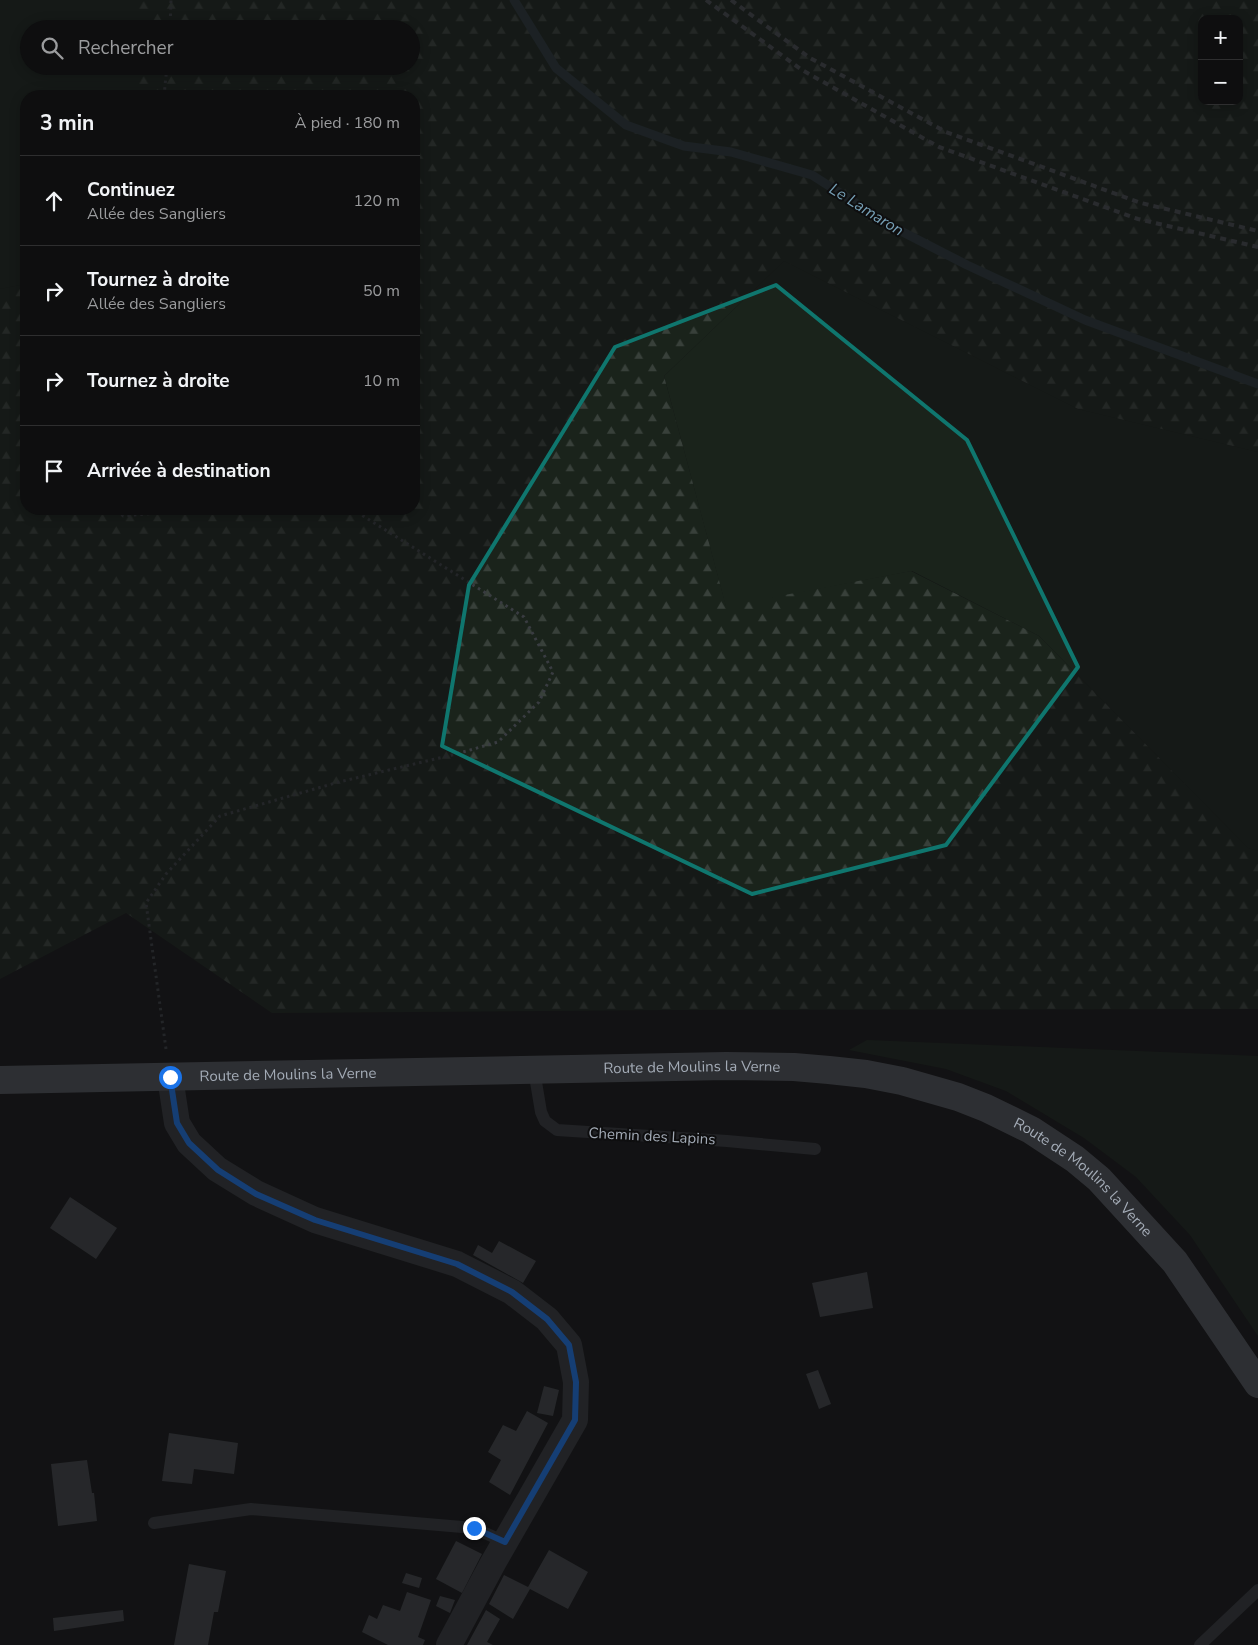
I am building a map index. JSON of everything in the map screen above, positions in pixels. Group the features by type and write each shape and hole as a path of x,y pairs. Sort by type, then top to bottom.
{"main road":[{"name":"Route de Moulins la Verne","path":"0,1080 726,1066 794,1067 829,1070 866,1074 927,1087 986,1108 1024,1126 1053,1144 1099,1179 1175,1262 1258,1384"}],"street":[{"path":"170,1077 177,1123 189,1143 218,1170 256,1194 315,1220 457,1264 512,1292 547,1319 569,1345 576,1382 575,1420 449,1645"}],"lane":[{"name":"Chemin des Lapins","path":"534,1070 541,1112 545,1121 557,1130 727,1141 815,1149"},
{"path":"154,1523 250,1509 474,1528 505,1542"},
{"path":"1200,1645 1258,1590"}],"path":[{"path":"170,20 171,0"},
{"path":"165,90 166,75"},
{"path":"122,515 135,515"},
{"path":"170,1077 146,903 166,874 220,816 338,782 498,742 538,702 553,672 524,617 362,515"}],"highlighted area":[{"path":"776,285 967,440 1078,667 946,845 752,894 442,746 469,585 615,347"}],"green space":[{"path":"0,0 138,0 138,20 20,20 20,75 139,75 139,90 20,90 20,285 0,289"},
{"path":"138,0 1258,0 1258,452 1078,409 784,261 664,376 726,606 911,571 1039,636 1248,848 1258,851 1258,1009 272,1013 126,913 0,979 0,289 20,285 20,515 420,515 420,90 139,90 139,75 420,75 420,20 138,20"},
{"path":"784,261 1078,409 1258,452 1258,851 1248,848 1039,636 912,571 726,607 664,376"},
{"path":"867,1040 1258,1056 1258,1336 1190,1235 1136,1177 1084,1138 1006,1091 946,1069 849,1050"}],"building":[{"path":"70,1197 117,1228 96,1259 50,1228"},
{"path":"499,1241 536,1261 523,1283 473,1255 478,1245 492,1253"},
{"path":"867,1272 873,1308 820,1317 812,1283"},
{"path":"818,1370 831,1404 819,1409 806,1374"},
{"path":"544,1386 559,1390 553,1416 537,1413"},
{"path":"527,1411 548,1423 510,1495 489,1482 501,1460 488,1452 503,1425 516,1431"},
{"path":"169,1433 238,1443 234,1474 194,1469 192,1484 162,1481"},
{"path":"87,1460 92,1493 94,1493 97,1521 58,1526 51,1464"},
{"path":"456,1541 482,1554 462,1593 436,1579"},
{"path":"549,1550 588,1572 568,1609 530,1589 513,1619 489,1604 504,1575 528,1587"},
{"path":"189,1564 226,1571 218,1612 214,1612 208,1645 174,1645"},
{"path":"406,1573 422,1578 419,1588 402,1583"},
{"path":"407,1592 431,1600 418,1637 425,1640 423,1645 388,1645 362,1632 369,1615 377,1619 383,1605 400,1611"},
{"path":"440,1596 455,1600 450,1613 436,1606"},
{"path":"123,1610 124,1621 54,1631 53,1618"},
{"path":"486,1610 500,1619 487,1642 493,1645 467,1645"}],"waterway":[{"name":"Le Lamaron","path":"514,0 556,68 626,125 684,146 731,152 812,175 893,227 967,265 1085,320 1258,384"}],"railway":[{"path":"706,0 802,70 939,147 1138,219 1258,247"},
{"path":"731,0 810,58 946,132 1141,203 1258,231"}],"route":[{"path":"170,1077 177,1123 189,1143 218,1170 256,1194 315,1220 457,1264 512,1292 547,1319 569,1345 576,1382 575,1420 505,1542 474,1528"}]}
